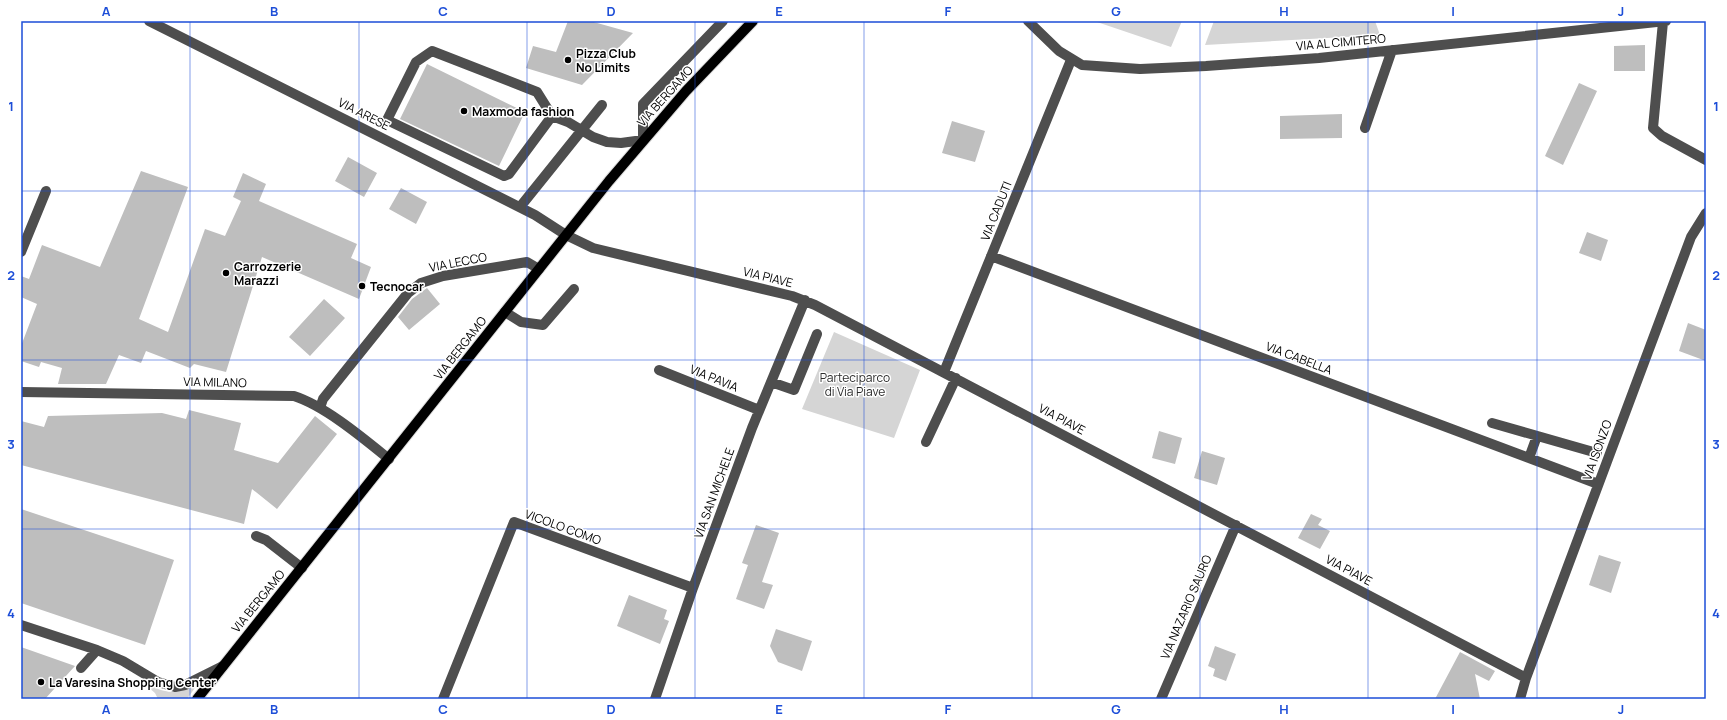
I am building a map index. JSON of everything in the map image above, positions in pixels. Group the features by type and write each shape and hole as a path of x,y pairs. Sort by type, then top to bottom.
{"main road":[{"name":"VIA BERGAMO","path":"197,699 643,140 686,91 753,21"}],"street":[{"name":"VIA ARESE","path":"149,21 520,207 566,235"},
{"path":"552,116 509,174 504,176 387,120 416,62 432,51 538,92 552,116 568,122 593,137 607,142 621,143 643,140 643,104 723,21"},
{"name":"VIA AL CIMITERO","path":"1025,21 1031,24 1059,51 1071,60 1082,65 1095,67 1170,68 1214,66 1392,50 1664,22"},
{"path":"1664,22 1653,128 1662,136 1706,160"},
{"path":"1365,128 1392,50"},
{"name":"VIA CADUTI","path":"944,372 1071,60"},
{"path":"520,207 602,105"},
{"path":"21,252 46,191"},
{"name":"VIA ISONZO","path":"1520,699 1526,678 1690,237 1706,213"},
{"name":"VIA PIAVE","path":"566,235 593,248 805,300 1526,678"},
{"name":"VIA CABELLA","path":"991,256 1598,484"},
{"name":"VIA LECCO","path":"320,408 323,399 408,293 421,283 443,276 527,262 539,269"},
{"path":"505,312 521,322 543,325 574,289"},
{"name":"VIA SAN MICHELE","path":"655,699 693,588 759,410 805,300"},
{"path":"771,382 794,390 817,334"},
{"name":"VIA PAVIA","path":"659,370 759,410"},
{"path":"926,442 956,378"},
{"name":"VIA MILANO","path":"21,392 294,396 306,400 320,408 388,459"},
{"path":"1492,423 1597,453"},
{"path":"1529,458 1537,436"},
{"name":"VICOLO COMO","path":"442,699 514,522 693,588"},
{"name":"VIA NAZARIO SAURO","path":"1161,699 1236,525"},
{"path":"256,536 266,540 302,568"},
{"path":"21,625 97,650 123,661 158,682 175,687 185,685 223,666"},
{"path":"80,668 97,650"}],"green space":[{"path":"1094,21 1182,21 1171,47"},
{"path":"1214,21 1375,21 1380,35 1205,45"},
{"name":"Parteciparco di Via Piave","path":"834,332 920,370 894,438 802,409"},
{"path":"141,681 161,690 172,692 197,685 187,699 158,699 155,693"}],"building":[{"name":"Pizza Club No Limits","path":"568,21 590,21 633,33 582,85 526,68 533,46 556,52"},
{"path":"1645,45 1645,71 1614,71 1614,46"},
{"path":"427,64 525,112 499,166 400,119"},
{"path":"1579,83 1597,91 1563,165 1545,156"},
{"path":"1342,114 1342,138 1280,139 1280,116"},
{"path":"952,121 985,131 975,162 942,153"},
{"path":"348,157 377,173 364,197 335,181"},
{"path":"141,171 188,187 139,319 168,332 205,229 225,236 241,201 233,197 243,173 266,184 259,201 357,244 351,258 371,267 359,299 262,257 226,372 194,364 190,368 146,351 141,363 119,355 106,384 58,384 62,368 41,362 39,367 21,361 21,346 37,304 21,297 21,276 29,279 42,245 100,267"},
{"path":"401,188 427,202 416,224 389,209"},
{"path":"1587,232 1608,240 1601,261 1579,253"},
{"path":"427,288 440,304 409,330 398,317 412,299"},
{"path":"324,299 345,318 310,356 289,337"},
{"path":"1688,323 1706,330 1706,361 1679,351"},
{"path":"189,410 241,423 234,450 278,463 315,416 337,434 277,509 252,489 244,524 21,465 21,421 44,427 48,416 162,413 186,419"},
{"path":"1159,431 1182,438 1175,464 1152,458"},
{"path":"1202,451 1225,458 1217,485 1194,478"},
{"path":"21,509 174,560 145,645 21,603"},
{"path":"1311,514 1322,519 1318,525 1330,531 1320,549 1298,538"},
{"path":"756,525 779,533 762,582 773,585 764,609 736,599 748,565 742,563"},
{"path":"1599,555 1621,562 1611,593 1589,585"},
{"path":"629,595 667,610 664,619 669,621 660,644 617,626"},
{"path":"776,629 812,641 802,671 778,662 770,646"},
{"path":"1215,646 1236,654 1226,681 1213,676 1215,669 1208,666"},
{"name":"La Varesina Shopping Center","path":"21,647 75,666 45,699 21,699"},
{"path":"1460,652 1495,671 1489,681 1475,674 1480,699 1435,699"}],"place":[{"name":"Pizza Club No Limits","path":"568,60"},
{"name":"Maxmoda fashion","path":"464,111"},
{"name":"Carrozzerie Marazzi","path":"226,273"},
{"name":"Tecnocar","path":"362,286"},
{"name":"La Varesina Shopping Center","path":"41,682"}]}
